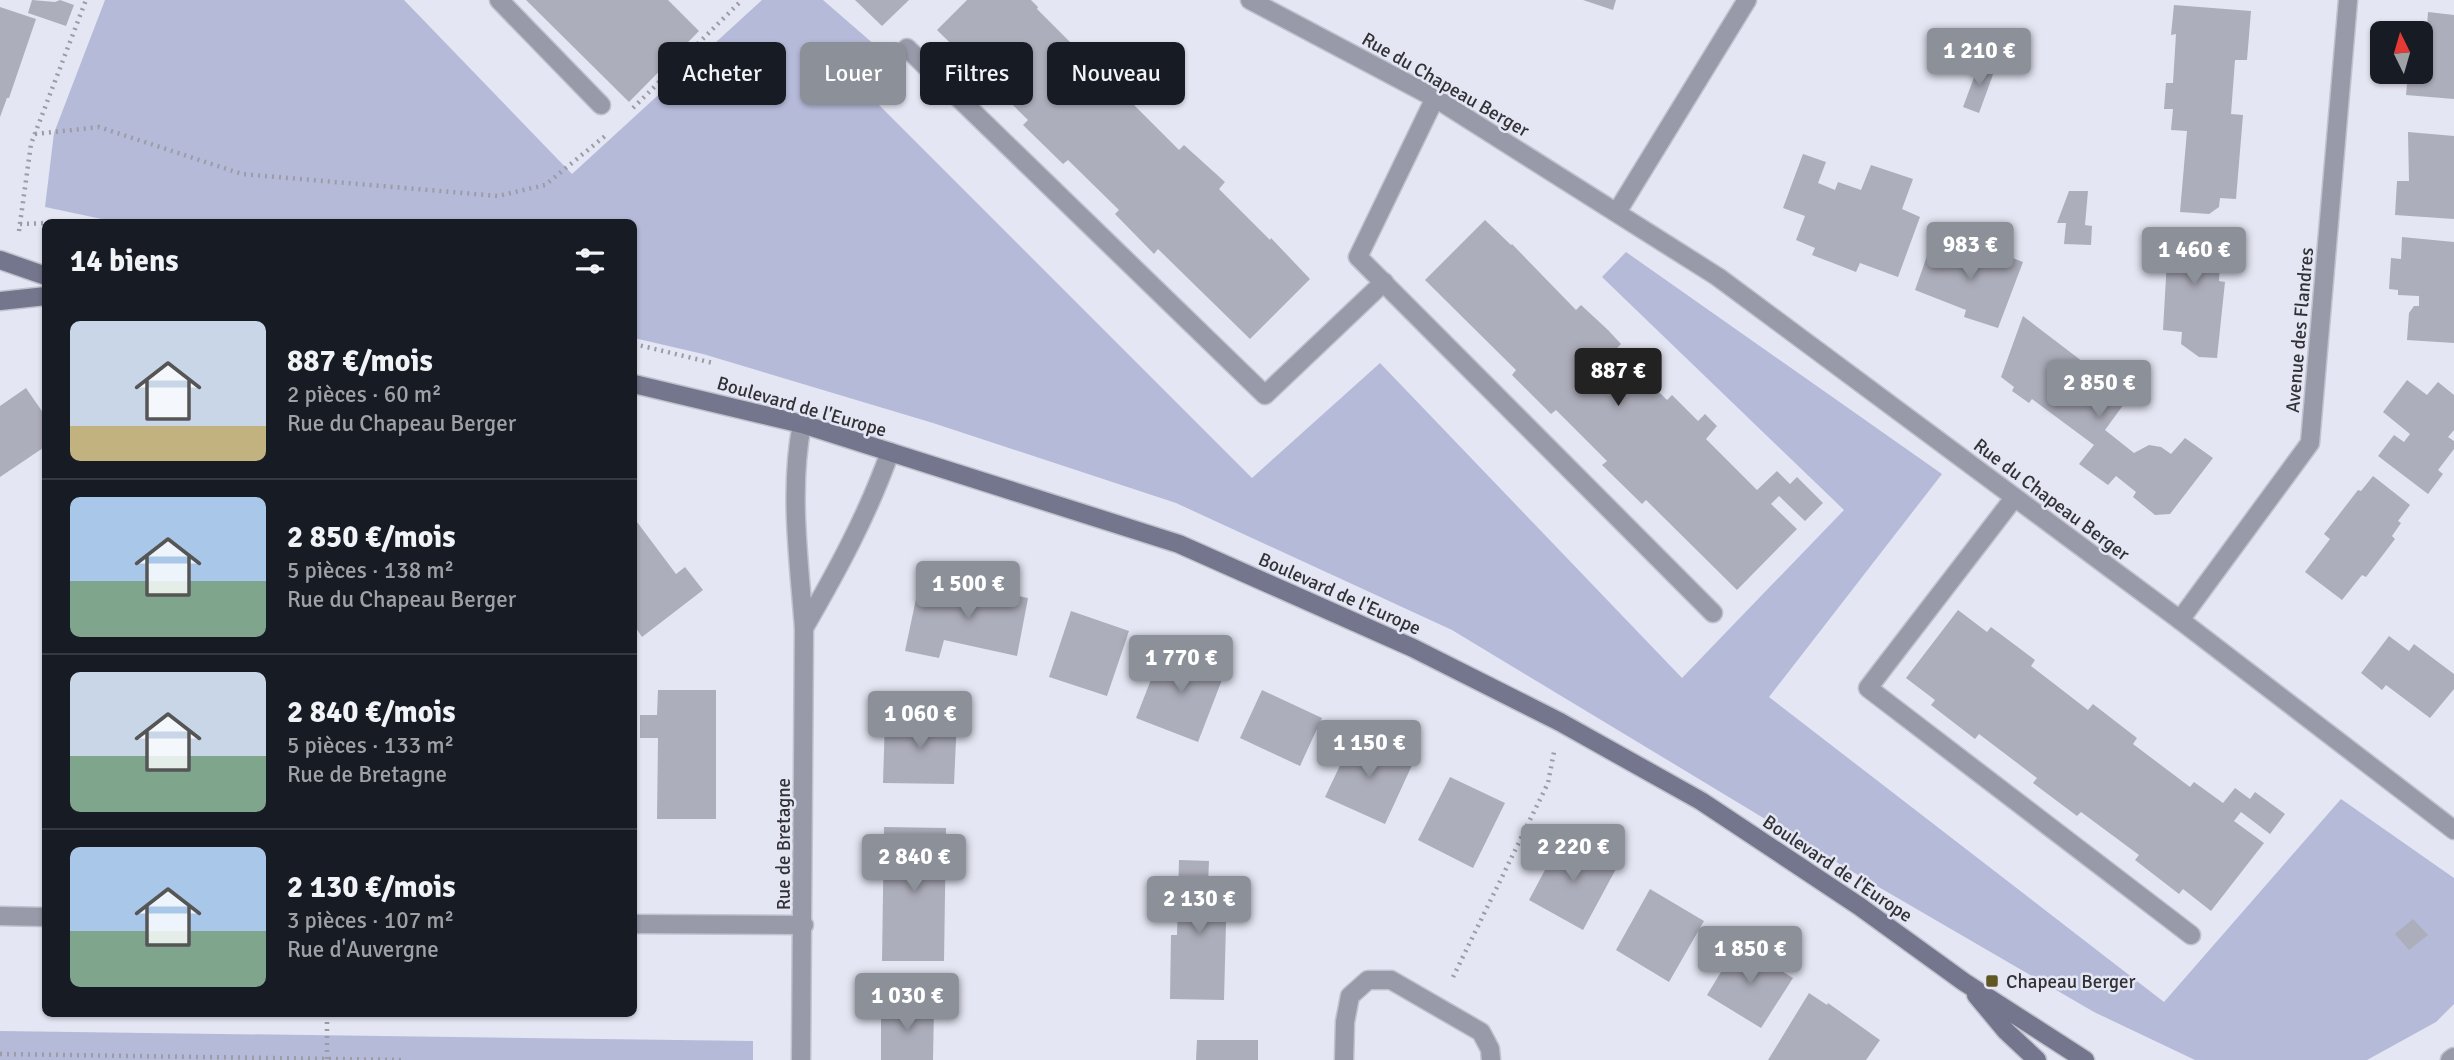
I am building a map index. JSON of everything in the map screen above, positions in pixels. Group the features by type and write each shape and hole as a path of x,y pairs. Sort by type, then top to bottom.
{"street":[{"path":"499,0 601,104"},
{"path":"1617,212 1747,0"},
{"name":"Avenue des Flandres","path":"2179,621 2310,443 2348,0"},
{"name":"Rue du Chapeau Berger","path":"1255,1 1435,98 1718,277 2454,830"},
{"path":"907,48 1265,395 1384,282"},
{"path":"1435,98 1358,257 1713,613"},
{"path":"0,260 42,275"},
{"path":"0,301 42,296"},
{"name":"Boulevard de l'Europe","path":"637,385 803,424 1179,544 1413,648 1560,722 1701,801 1858,906 1964,982 2085,1060"},
{"name":"Rue de Bretagne","path":"801,1060 804,628 798,545 797,454 803,424"},
{"name":"Rue de Bretagne","path":"804,628 844,558 878,486 890,452"},
{"path":"2014,498 1868,688 2191,935"},
{"path":"0,916 42,917"},
{"path":"637,924 804,925"},
{"path":"1344,1060 1345,1022 1350,996 1368,980 1391,980 1481,1032 1490,1049 1491,1060"},
{"name":"Boulevard de l'Europe","path":"1964,982 2006,1031 2037,1060"},
{"path":"2450,1060 2454,1056"}],"path":[{"path":"19,231 31,144 86,0"},
{"path":"35,134 99,127 242,174 498,196 545,185 591,149 742,0"},
{"path":"601,104 618,123"},
{"path":"20,224 42,222"},
{"path":"637,345 713,363"},
{"path":"1453,977 1548,783 1560,722"},
{"path":"327,1017 327,1059"},
{"path":"0,1054 406,1060"}],"shaded area":[{"path":"105,0 404,0 572,174 658,95 658,105 786,105 786,42 716,42 762,0 823,0 871,42 800,42 800,105 879,105 1252,478 1380,363 1682,678 1844,510 1602,277 1626,252 1942,474 1769,697 2164,1002 2341,799 2454,878 2454,1004 2436,1022 2367,1060 2195,1060 2094,1012 1858,875 1452,630 1176,503 933,423 703,354 637,339 637,219 102,219 45,207 54,133"},
{"path":"0,1031 753,1041 753,1060 0,1060"}],"building":[{"path":"32,0 60,0 74,5 66,26 28,13"},
{"path":"526,0 668,0 699,31 688,42 658,42 658,73 629,102"},
{"path":"855,0 909,0 882,26"},
{"path":"967,0 1031,0 1070,42 1047,42 1047,105 1134,105 1179,150 1184,145 1225,182 1219,189 1310,279 1250,339 1158,249 1154,254 1115,214 1119,210 1068,160 1063,164 1023,125 1028,120 1013,105 1033,105 1033,42 949,42 937,30"},
{"path":"1583,0 1616,0 1613,10"},
{"path":"2174,5 2251,11 2247,60 2235,60 2231,114 2243,115 2236,199 2220,198 2219,207 2209,214 2180,212 2187,131 2171,130 2173,109 2164,109 2166,83 2173,83 2176,34 2171,35"},
{"path":"0,7 36,19 0,117"},
{"path":"2428,12 2454,15 2454,99 2406,95 2407,84 2433,84 2433,21 2427,21"},
{"path":"1979,64 1995,69 1979,113 1963,107"},
{"path":"2408,132 2454,136 2454,219 2395,215 2397,181 2409,181"},
{"path":"1803,154 1826,162 1818,183 1835,190 1838,182 1861,190 1871,165 1913,179 1902,209 1920,217 1898,277 1860,263 1856,272 1812,255 1815,248 1796,240 1805,216 1783,208"},
{"path":"2069,191 2088,191 2085,225 2092,226 2091,245 2064,244 2066,223 2057,223"},
{"path":"1485,220 1576,310 1581,305 1608,330 1621,344 1616,349 1667,400 1672,395 1698,421 1705,414 1717,426 1706,439 1757,490 1777,471 1790,484 1797,477 1823,503 1805,521 1779,496 1771,504 1797,529 1737,590 1646,500 1642,504 1602,465 1607,461 1556,410 1551,414 1512,375 1516,370 1425,280"},
{"path":"2154,230 2231,237 2229,264 2220,264 2219,281 2225,282 2217,358 2199,357 2181,344 2182,332 2163,330 2167,260 2153,259"},
{"path":"2402,237 2454,242 2454,343 2407,340 2409,313 2414,306 2419,306 2419,296 2398,295 2398,290 2389,289 2391,258 2401,259"},
{"path":"1932,242 1985,261 1989,249 2023,262 1998,328 1964,317 1966,310 1915,290"},
{"path":"2023,316 2129,397 2105,430 2134,453 2149,445 2161,447 2171,454 2185,438 2213,458 2170,514 2155,515 2133,497 2136,492 2116,476 2108,485 2079,464 2094,445 2032,399 2029,403 2012,391 2014,387 2001,377"},
{"path":"2407,380 2427,395 2438,382 2454,395 2454,430 2448,437 2454,441 2454,449 2438,470 2443,474 2428,494 2378,456 2394,435 2404,442 2410,434 2383,412"},
{"path":"26,388 42,411 42,449 0,477 0,406"},
{"path":"2373,476 2410,505 2398,521 2401,523 2392,536 2395,539 2366,577 2362,575 2342,600 2305,572 2330,539 2324,534 2358,490 2361,491"},
{"path":"637,522 676,574 685,567 703,590 642,637 637,630"},
{"path":"957,583 1028,598 1017,656 944,640 939,658 905,651 917,594 952,601"},
{"path":"1958,610 1987,632 1991,627 2035,660 2031,666 2088,710 2093,704 2137,738 2133,744 2190,787 2194,782 2223,803 2235,788 2250,799 2255,792 2285,814 2270,834 2241,812 2234,821 2264,843 2211,911 2183,889 2179,894 2135,860 2139,855 2081,812 2077,816 2033,783 2037,778 1979,734 1975,739 1931,705 1935,700 1906,678"},
{"path":"1071,611 1129,631 1107,696 1049,677"},
{"path":"2389,636 2409,651 2414,644 2454,674 2454,689 2430,718 2386,685 2382,690 2361,673"},
{"path":"1163,649 1225,672 1198,742 1136,718"},
{"path":"658,690 716,690 716,819 657,819 658,738 640,738 640,715 657,715"},
{"path":"1262,690 1322,718 1300,766 1240,738"},
{"path":"885,718 957,718 954,784 883,783"},
{"path":"1354,736 1413,763 1385,824 1325,797"},
{"path":"1450,777 1505,803 1473,868 1418,840"},
{"path":"884,827 946,828 944,961 882,961"},
{"path":"1562,838 1617,867 1583,930 1529,900"},
{"path":"1179,860 1209,861 1208,884 1227,885 1224,1000 1170,999 1171,935 1177,935"},
{"path":"1650,889 1704,921 1669,982 1616,950"},
{"path":"2413,919 2428,935 2409,950 2395,934"},
{"path":"1738,944 1793,978 1761,1028 1707,995"},
{"path":"1809,993 1827,1005 1828,1003 1880,1040 1866,1060 1768,1060"},
{"path":"881,1006 934,1006 933,1060 881,1060"},
{"path":"1197,1040 1258,1040 1258,1060 1196,1060"}],"place":[{"name":"Chapeau Berger","path":"1992,981"}]}
